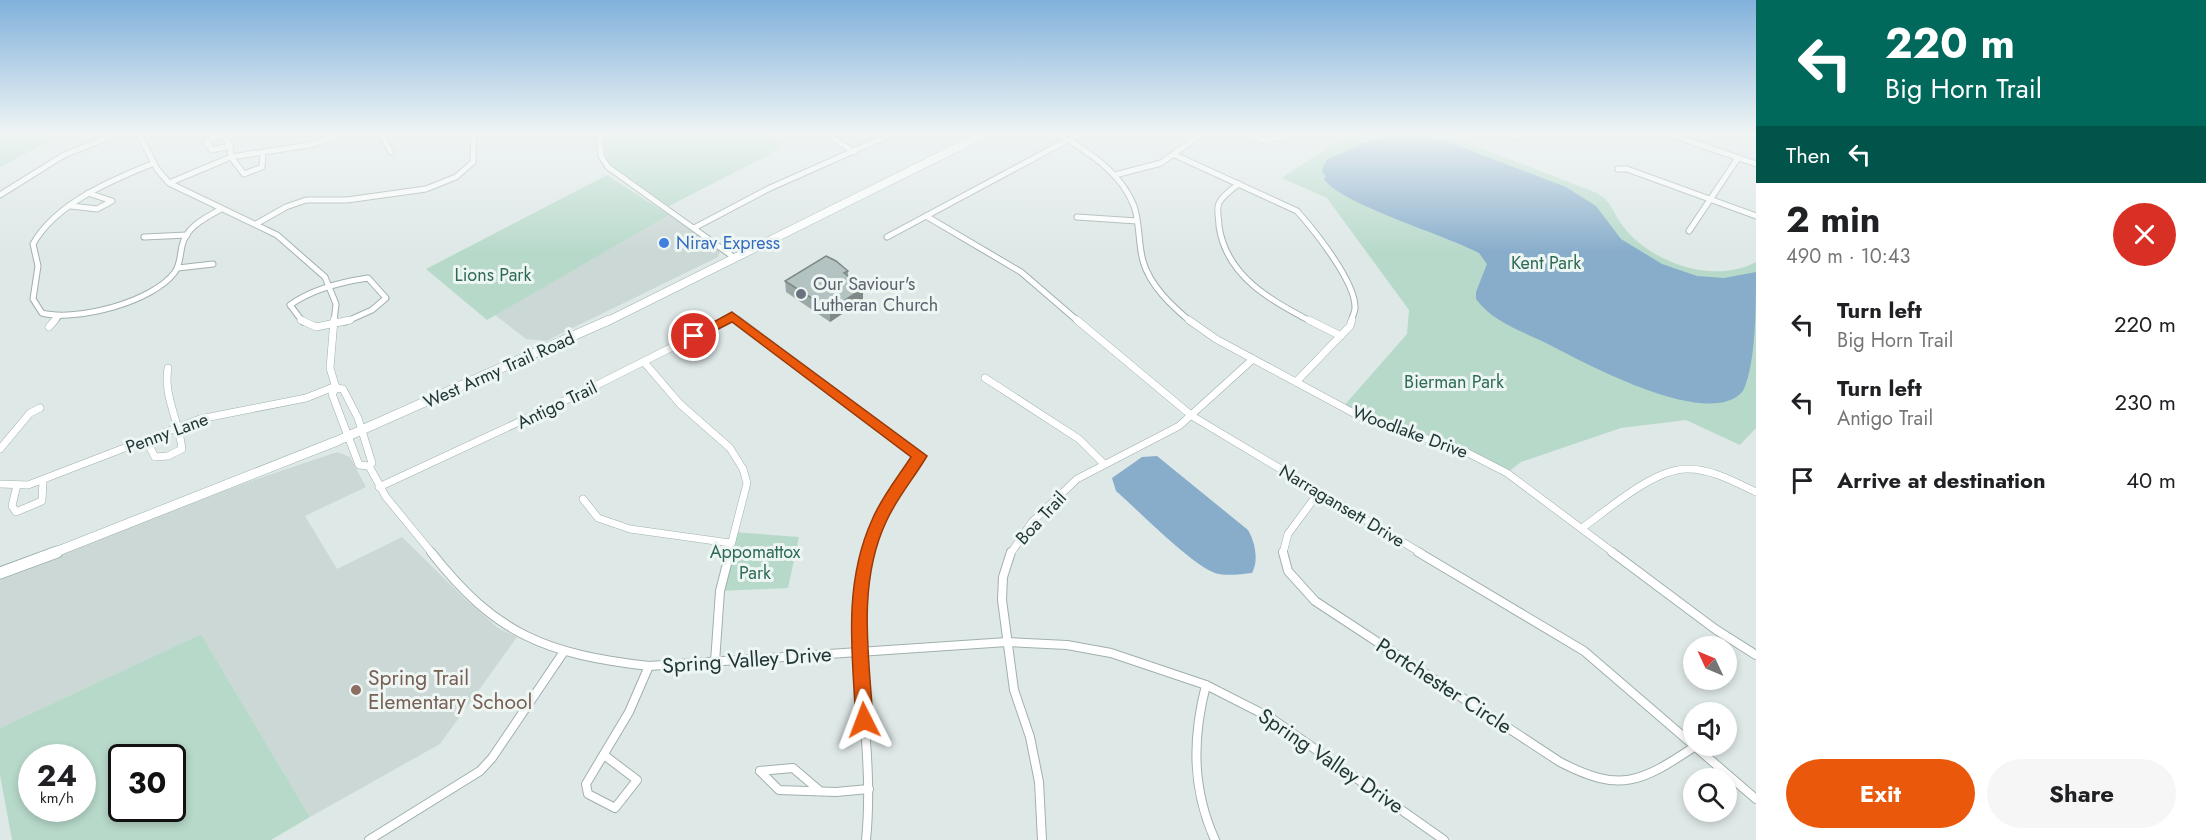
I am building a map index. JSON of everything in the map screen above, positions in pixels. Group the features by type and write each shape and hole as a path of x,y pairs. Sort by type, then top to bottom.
{"main road":[{"name":"West Army Trail Road","path":"0,573 184,503 361,431 546,350 905,173"}],"street":[{"path":"0,195 35,173"},
{"path":"125,173 88,193 42,228 33,244 38,264 35,305 41,312 58,317 82,315 136,300 168,280 178,268 187,235 199,222 221,209"},
{"path":"162,173 169,183 256,224 293,246 320,270 331,288 336,304 330,368 336,387 332,394 348,436"},
{"path":"169,183 192,173"},
{"path":"256,224 282,209 306,200 347,200 358,196 400,194 450,180 462,173"},
{"path":"617,173 735,258"},
{"path":"694,228 770,188 805,173"},
{"path":"887,237 1007,173"},
{"path":"1115,175 1123,173"},
{"path":"1215,173 1297,211 1311,226 1351,290 1354,300 1354,318 1341,336 1296,382"},
{"path":"1638,173 1756,216"},
{"path":"1689,231 1728,173"},
{"name":"Woodlake Drive","path":"1115,175 1128,195 1137,221 1143,261 1164,296 1197,326 1359,416 1484,460 1521,481 1715,629 1756,655"},
{"path":"1239,184 1221,199 1217,206 1228,257 1236,270 1266,297 1341,336"},
{"path":"71,206 95,210 104,208 112,201 88,193"},
{"name":"Narragansett Drive","path":"926,216 1021,272 1166,397 1192,416 1590,655 1683,737"},
{"path":"1077,217 1137,221"},
{"path":"144,237 187,235"},
{"path":"178,268 213,264"},
{"path":"368,278 386,298 382,304 358,317 334,324 315,327 306,324 291,309 290,305 299,298 354,280 368,278"},
{"name":"Antigo Trail","path":"379,488 645,362 732,316 920,456 886,506 867,552 859,602 860,652"},
{"path":"49,327 58,317"},
{"name":"Boa Trail","path":"1042,840 1039,782 1030,737 1014,690 1007,642 1002,588 1012,550 1025,530 1062,493 1085,474 1179,426 1253,359"},
{"path":"645,362 672,396 735,451 742,463 747,483 730,543 720,591 715,662"},
{"path":"146,440 155,457 168,456 182,449 180,427 165,384 168,368"},
{"path":"985,378 1079,439 1104,464"},
{"name":"Spring Valley Drive","path":"336,387 343,389 361,431 372,463 369,466"},
{"name":"Penny Lane","path":"0,484 28,485 180,427 229,412 306,398 336,387"},
{"path":"0,449 30,413 40,408"},
{"name":"Spring Valley Drive","path":"348,436 358,465 369,466"},
{"name":"Spring Valley Drive","path":"369,466 379,488 475,603 513,631 563,652 608,662 649,666 1007,642 1085,648 1132,658 1206,685 1250,705 1295,733 1444,840"},
{"path":"1582,528 1661,476 1684,469 1722,477 1756,492"},
{"path":"17,485 12,506 16,512 42,501 43,480"},
{"name":"Portchester Circle","path":"1319,492 1287,530 1283,548 1285,564 1290,573 1300,588 1315,601 1560,762 1584,774 1626,783 1651,775 1683,754"},
{"path":"582,499 598,518 630,529 730,543"},
{"path":"369,840 480,771 492,758 563,652"},
{"path":"860,652 870,789 866,840"},
{"path":"604,755 637,780 615,808 592,797 586,789 586,784 633,707 649,666"},
{"path":"1206,685 1197,721 1196,771 1204,813 1215,840"},
{"name":"Narragansett Drive","path":"1705,756 1756,799"},
{"path":"820,791 793,768 760,771 779,790 820,791 870,789"}],"shaded area":[{"path":"669,215 717,248 720,252 718,257 546,341 526,339 495,315"},
{"path":"337,452 350,457 366,487 305,516 337,569 402,537 498,628 517,637 440,744 310,817 201,634 0,728 0,577 248,482"}],"green space":[{"path":"622,173 733,173 669,206"},
{"name":"Kent Park","path":"1289,173 1546,173 1597,193 1609,204 1622,225 1634,238 1649,250 1666,259 1684,266 1721,271 1739,269 1756,262 1756,428 1740,445 1686,420 1621,428 1521,462 1507,473 1484,460 1342,408 1407,334 1409,310 1327,198 1282,178"},
{"name":"Lions Park","path":"607,175 669,215 487,320 426,269"},
{"name":"Appomattox Park","path":"733,532 799,537 788,588 720,591"},
{"path":"201,634 310,817 271,840 12,840 0,775 0,728"}],"water":[{"name":"Kent Park","path":"1323,173 1530,173 1566,187 1596,206 1621,239 1662,264 1697,276 1724,278 1756,272 1753,351 1743,391 1727,401 1704,403 1677,399 1619,379 1511,327 1492,315 1476,299 1476,292 1487,264 1479,253 1351,199 1334,189 1324,179 1326,176"},
{"path":"1157,456 1248,530 1255,551 1252,573 1223,575 1209,570 1182,551 1116,491 1112,478 1142,457"}],"building":[{"path":"826,256 848,271 844,273 863,288 830,310 785,281"}],"place":[{"name":"Nirav Express","path":"664,243"},
{"name":"Our Saviour's Lutheran Church","path":"801,294"},
{"name":"Spring Trail Elementary School","path":"356,690"}],"route":[{"path":"694,336 732,316 920,456 879,520 862,573 858,615 864,720"}],"park label":[{"name":"Bierman Park","path":"1454,382"}]}
